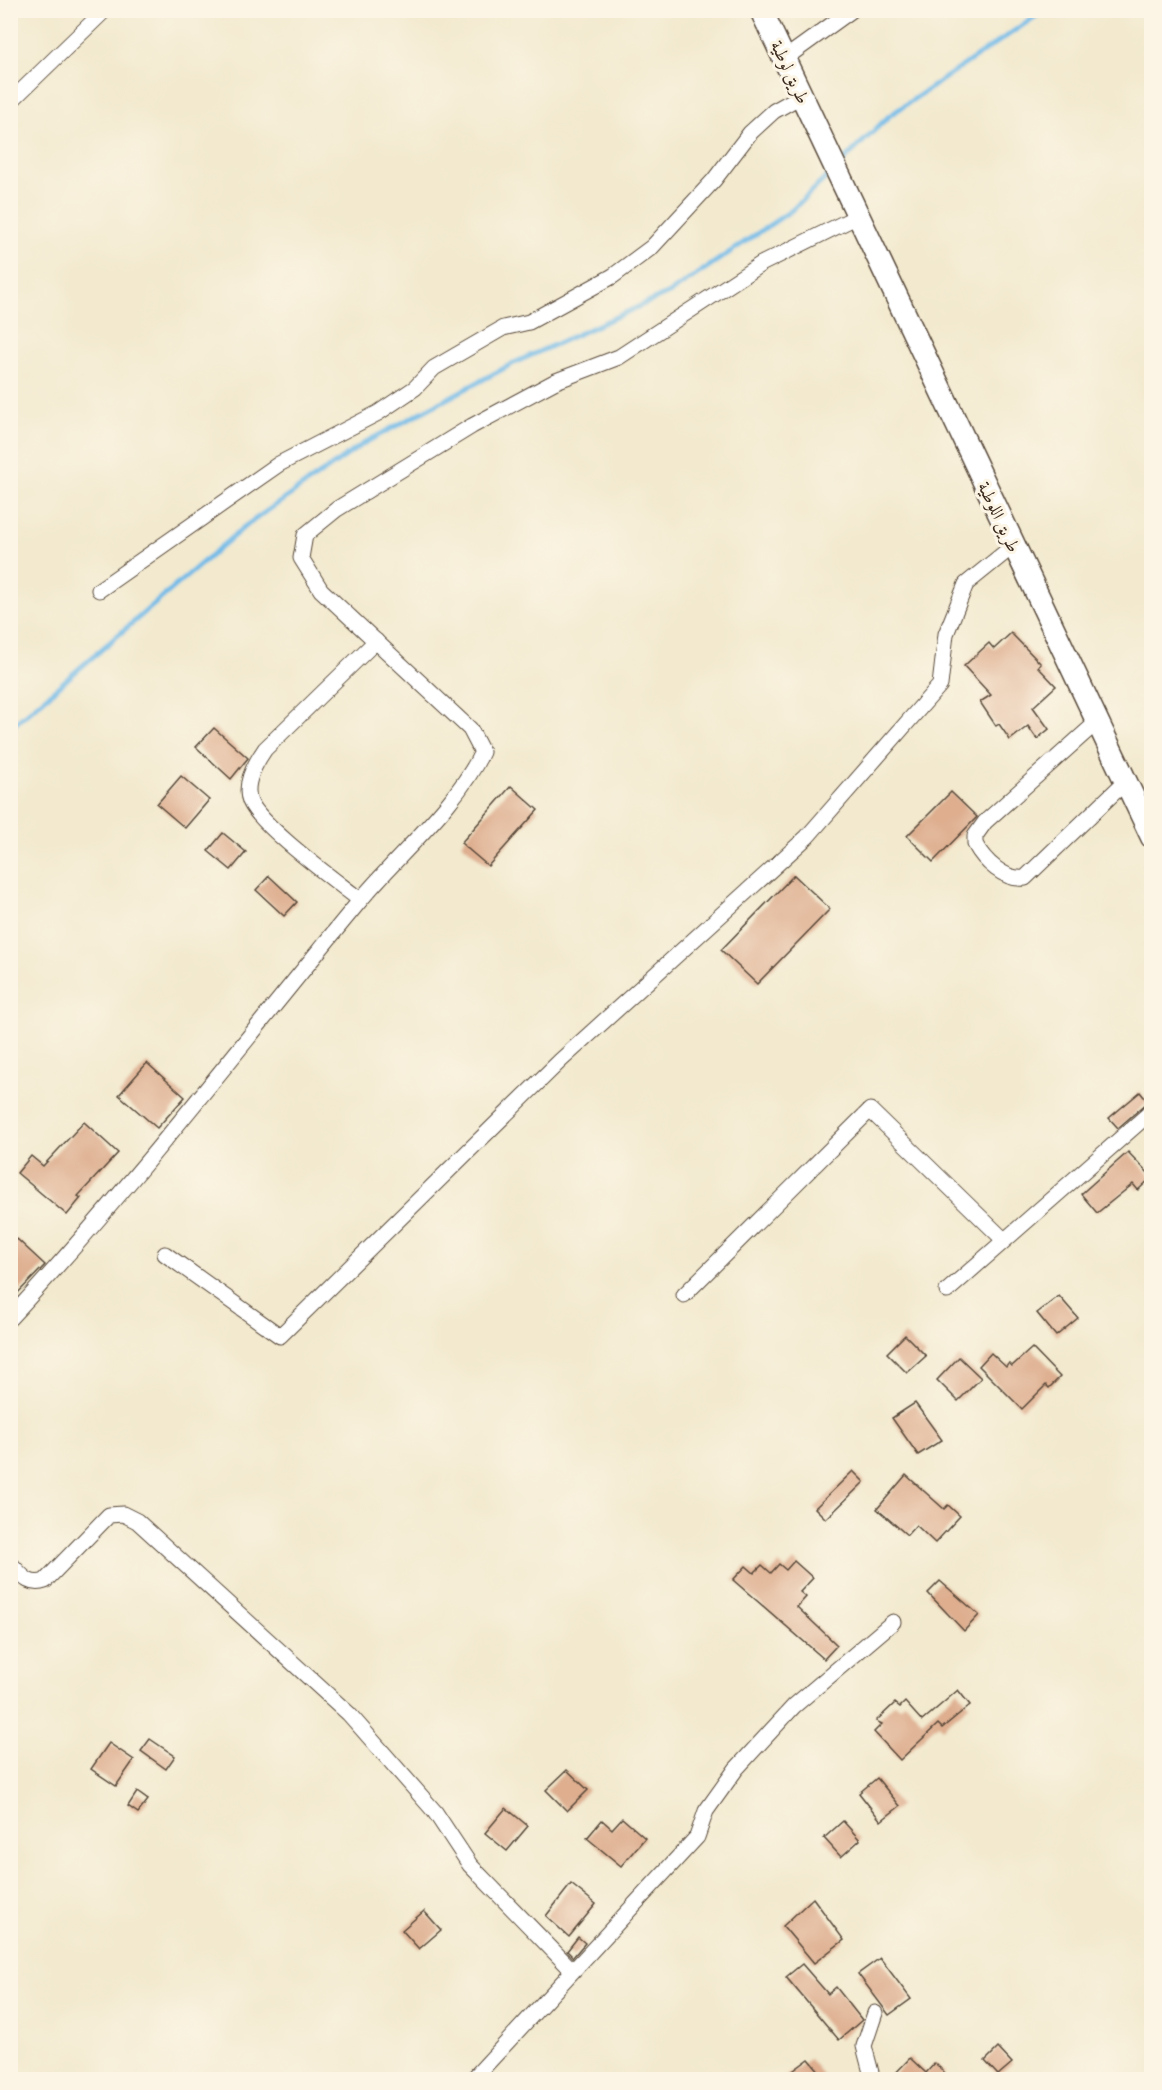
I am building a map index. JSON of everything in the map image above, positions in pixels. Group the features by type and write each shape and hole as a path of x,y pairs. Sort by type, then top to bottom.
{"main road":[{"name":"طريق لوطية","path":"761,10 848,196"},
{"name":"طريق اللوطية","path":"848,196 1152,837"}],"street":[{"path":"10,102 105,10"},
{"path":"784,59 852,10"},
{"path":"99,590 279,464 378,413 415,388 434,368 503,328 529,322 614,276 652,247 714,180 750,133 774,111 801,96"},
{"path":"10,1318 157,1151 360,900 452,797 473,771 482,752 470,729 321,590 301,558 305,535 338,509 472,426 556,381 619,357 761,264 858,216"},
{"path":"165,1254 280,1336 560,1060 807,837 940,685 946,634 966,584 1013,546"},
{"path":"360,900 298,851 267,822 250,802 248,790 256,762 265,749 376,641"},
{"path":"1097,722 985,822 975,836 975,844 1003,874 1016,879 1025,878 1125,782"},
{"path":"684,1295 870,1110 1004,1240"},
{"path":"947,1291 1152,1111"},
{"path":"10,1563 29,1582 38,1584 45,1581 109,1515 123,1514 137,1521 349,1714 435,1812 470,1865 572,1970"},
{"path":"472,2079 537,2012 572,1970 697,1837 706,1811 750,1753 794,1706 893,1622"},
{"path":"873,2079 864,2046 875,2013"}],"building":[{"path":"1011,633 1041,664 1038,667 1056,686 1033,707 1049,729 1037,739 1028,726 1010,740 999,724 996,726 980,702 991,695 964,666 989,643 994,649"},
{"path":"214,728 248,758 231,779 196,747"},
{"path":"181,776 209,800 185,828 157,804"},
{"path":"511,786 538,810 488,866 461,843"},
{"path":"951,792 977,817 933,862 907,836"},
{"path":"223,833 246,852 231,870 208,851"},
{"path":"794,875 830,909 757,984 721,950"},
{"path":"269,876 297,902 284,916 256,890"},
{"path":"147,1063 185,1097 157,1128 119,1095"},
{"path":"1140,1092 1148,1102 1118,1128 1109,1118"},
{"path":"84,1122 118,1153 78,1196 81,1198 67,1215 17,1173 31,1156 43,1166"},
{"path":"1128,1152 1152,1177 1138,1190 1133,1184 1097,1213 1081,1194"},
{"path":"17,1239 45,1265 10,1301 10,1246"},
{"path":"1059,1296 1078,1318 1056,1336 1037,1313"},
{"path":"905,1335 926,1356 907,1373 887,1353"},
{"path":"1032,1348 1060,1377 1049,1388 1046,1385 1022,1409 979,1366 991,1353 1006,1367 1009,1363 1012,1366"},
{"path":"959,1357 981,1378 958,1401 937,1380"},
{"path":"915,1403 942,1440 918,1455 892,1418"},
{"path":"853,1471 864,1482 826,1519 815,1508"},
{"path":"906,1475 944,1509 948,1505 960,1516 935,1543 916,1525 907,1535 877,1509"},
{"path":"794,1561 813,1578 800,1592 806,1597 797,1607 837,1645 824,1659 733,1580 746,1566 754,1573 762,1565 771,1573 779,1564 786,1570"},
{"path":"940,1581 979,1615 964,1631 928,1593"},
{"path":"958,1690 970,1705 942,1728 938,1724 900,1760 874,1732 882,1724 876,1721 895,1703 900,1707 905,1702 922,1721"},
{"path":"150,1739 175,1756 166,1769 141,1751"},
{"path":"109,1743 134,1760 116,1786 91,1769"},
{"path":"567,1770 588,1790 567,1811 546,1790"},
{"path":"877,1778 900,1806 881,1821 859,1793"},
{"path":"137,1792 148,1800 138,1813 128,1806"},
{"path":"506,1808 528,1826 507,1851 485,1833"},
{"path":"622,1818 645,1838 621,1866 587,1838 602,1820 612,1829"},
{"path":"843,1821 860,1840 841,1857 824,1838"},
{"path":"571,1884 596,1904 569,1937 546,1916"},
{"path":"813,1898 844,1940 814,1963 783,1926"},
{"path":"424,1911 441,1930 419,1949 402,1930"},
{"path":"578,1937 585,1943 573,1957 567,1951"},
{"path":"880,1958 911,1999 889,2015 858,1974"},
{"path":"802,1964 828,1994 836,1987 862,2020 839,2040 786,1977"},
{"path":"998,2048 1012,2063 998,2075 985,2061"},
{"path":"910,2058 926,2073 935,2063 945,2073 939,2079 890,2079"},
{"path":"809,2059 826,2079 782,2079"}],"waterway":[{"path":"840,164 889,116 1045,10"},
{"path":"10,728 244,527 366,442 514,363 671,292 792,210 831,173"}]}
